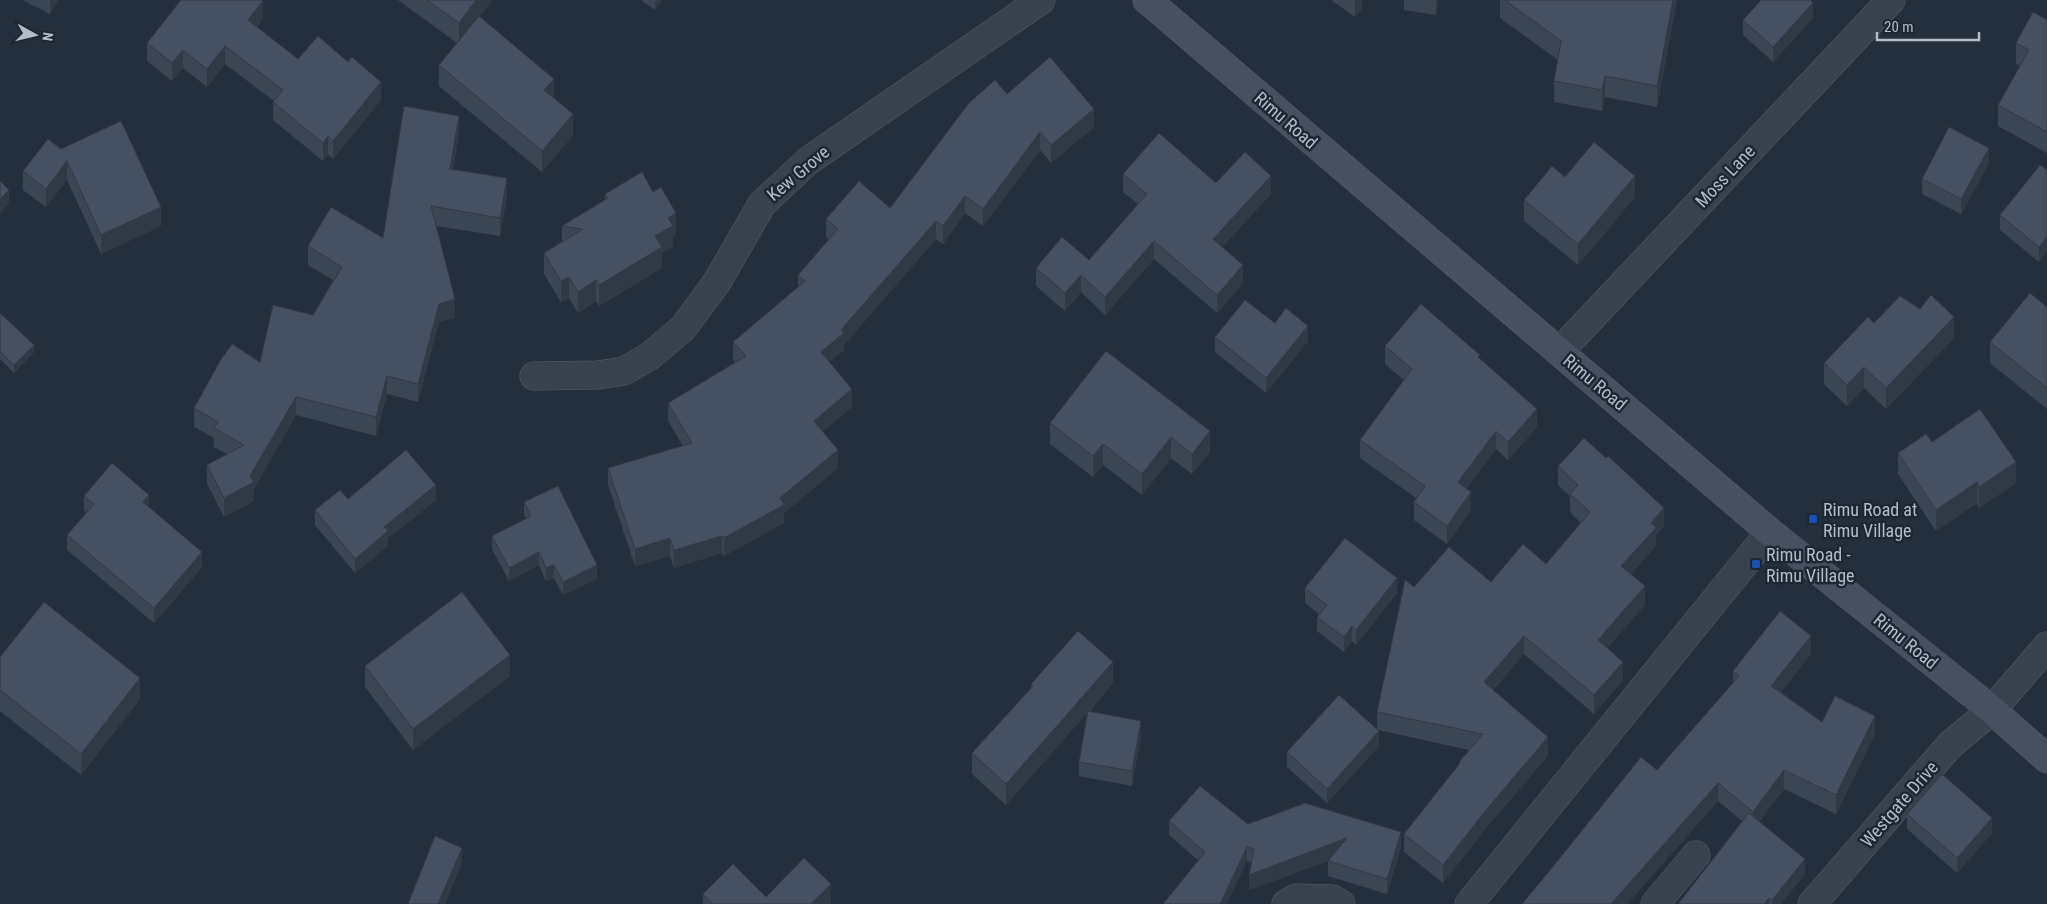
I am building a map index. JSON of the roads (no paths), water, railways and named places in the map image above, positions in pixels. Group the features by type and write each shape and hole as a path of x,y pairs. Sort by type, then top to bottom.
{"main road":[{"name":"Rimu Road","path":"1147,0 1770,532 1992,710 2047,759"}],"street":[{"name":"Kew Grove","path":"534,376 598,375 624,371 650,356 683,328 717,282 762,204 808,161 1041,0"},
{"name":"Moss Lane","path":"1559,352 1891,0"},
{"path":"1469,904 1770,532"},
{"name":"Westgate Drive","path":"1812,904 1950,745 1992,710 2047,646"},
{"path":"1655,904 1696,855"},
{"path":"1286,904 1296,898 1332,899 1341,904"}],"place":[{"name":"Rimu Road at Rimu Village","path":"1813,519"},
{"name":"Rimu Road - Rimu Village","path":"1756,564"}]}
